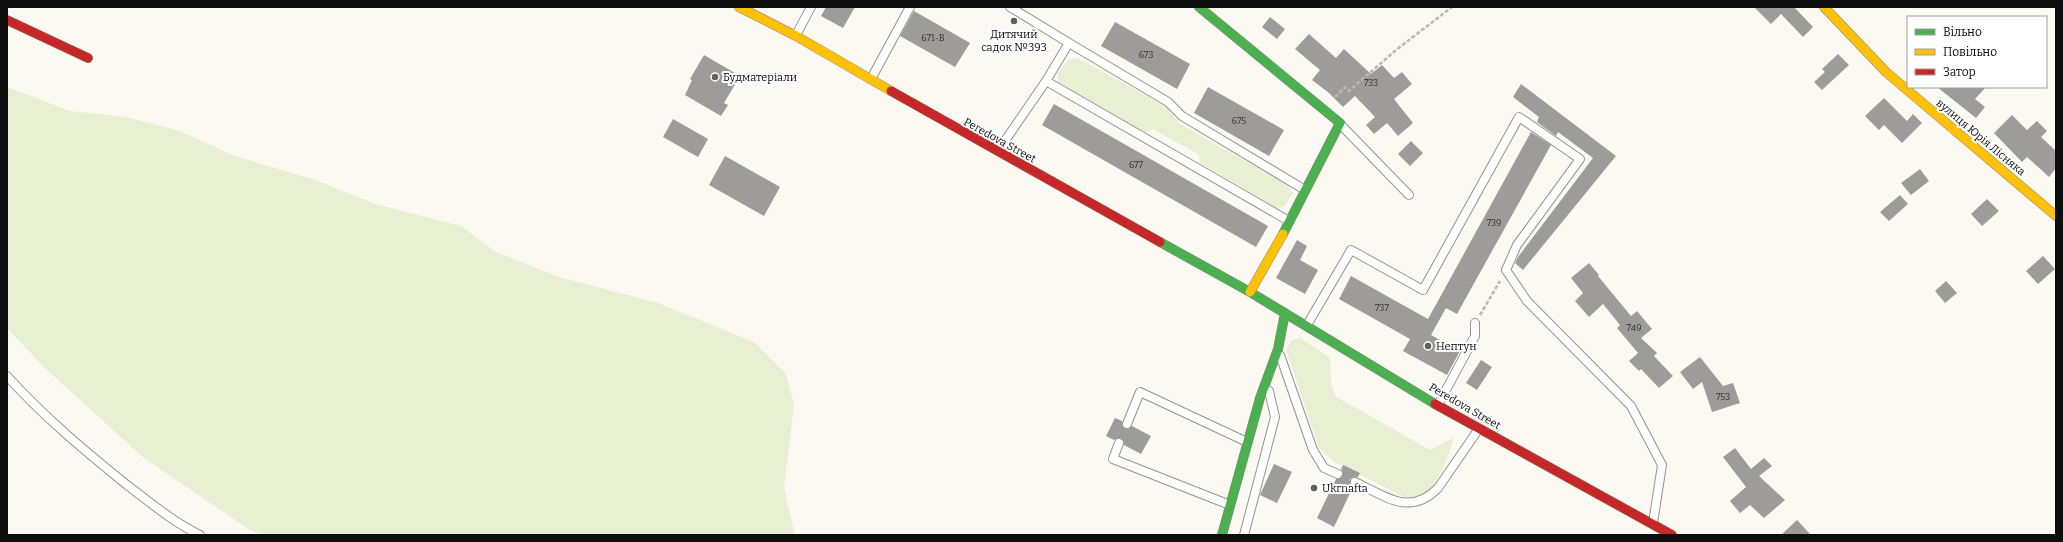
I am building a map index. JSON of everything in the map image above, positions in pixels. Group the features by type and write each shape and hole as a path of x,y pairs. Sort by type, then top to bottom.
{"street":[{"name":"Peredova Street","path":"739,7 796,36 997,152 1250,292 1437,405 1672,535"},
{"path":"1198,7 1229,30 1340,123 1290,221 1250,292"},
{"name":"вулиця Юрія Лісняка","path":"1824,7 1886,72 2056,216"},
{"path":"7,20 88,58"},
{"path":"1222,535 1266,380 1278,349 1285,313"}],"lane":[{"path":"796,36 811,7"},
{"path":"870,80 910,7"},
{"path":"1010,7 1168,102 1182,116 1305,190"},
{"path":"997,152 1046,81 1069,43"},
{"path":"1046,81 1290,221"},
{"path":"1306,326 1351,250 1423,290 1518,117 1580,159 1517,245 1506,270 1527,301 1631,406 1662,466 1652,524"},
{"path":"1340,123 1410,195"},
{"path":"1437,405 1475,336 1475,323"},
{"path":"1278,349 1313,450 1324,468 1338,474"},
{"path":"7,376 33,405 80,447 180,526 200,535"},
{"path":"1244,535 1275,418 1266,380"},
{"path":"1127,424 1140,392 1248,442"},
{"path":"1355,482 1400,503 1411,504 1421,501 1438,488 1479,428"},
{"path":"1119,443 1113,459 1230,505"}],"path":[{"path":"1323,109 1345,88 1349,91 1396,50 1452,7"},
{"path":"1475,323 1506,270"}],"green space":[{"path":"1078,58 1166,107 1180,124 1288,185 1293,193 1284,207 1276,208 1200,163 1198,154 1153,129 1145,133 1058,82 1058,73 1068,60"},
{"path":"7,87 70,111 126,117 180,131 232,155 315,180 375,204 461,226 496,252 559,277 658,303 754,342 786,374 794,405 784,488 795,535 263,535 250,530 144,458 45,368 7,328"},
{"path":"1300,338 1330,358 1331,383 1335,396 1430,450 1453,438 1450,451 1443,467 1435,482 1426,493 1414,497 1402,496 1333,461 1319,448 1286,350 1292,340"}],"building":[{"path":"826,7 855,7 843,28 821,16"},
{"path":"1754,7 1794,7 1813,27 1803,37 1781,14 1771,24"},
{"path":"914,11 970,43 955,67 900,36"},
{"path":"1270,17 1285,29 1277,39 1262,27"},
{"path":"1115,22 1190,64 1177,89 1101,46"},
{"path":"1309,34 1336,58 1344,49 1371,74 1382,65 1394,78 1402,72 1412,84 1394,99 1413,123 1398,136 1387,123 1374,134 1366,125 1375,117 1355,96 1343,107 1329,93 1312,80 1320,70 1295,49"},
{"path":"1838,54 1849,65 1822,90 1814,82 1825,72 1822,69"},
{"name":"Будматеріали","path":"704,55 740,76 724,103 728,105 721,116 685,95 692,80 690,79"},
{"path":"1521,84 1616,156 1523,270 1515,263 1518,257 1593,158 1558,132 1556,136 1537,122 1539,117 1513,97"},
{"path":"1208,87 1284,130 1269,156 1194,113"},
{"path":"1938,88 1985,88 1975,99 1985,107 1976,118"},
{"path":"1884,98 1907,121 1913,114 1922,123 1902,143 1884,125 1879,130 1865,116"},
{"path":"1054,104 1268,226 1256,247 1042,125"},
{"path":"2012,115 2027,130 2037,121 2047,131 2041,137 2056,151 2056,168 2049,177 2027,157 2022,162 1994,133"},
{"path":"673,119 708,139 698,157 663,137"},
{"path":"1531,132 1551,145 1457,314 1446,308 1431,335 1460,351 1447,375 1403,351 1410,339 1339,299 1351,276 1428,319"},
{"path":"1411,141 1423,153 1410,166 1398,154"},
{"path":"725,156 780,187 764,216 709,185"},
{"path":"1920,169 1929,181 1911,195 1901,183"},
{"path":"1900,195 1908,204 1889,221 1880,212"},
{"path":"1987,199 1999,211 1982,226 1971,214"},
{"path":"1297,240 1307,246 1300,260 1318,270 1305,294 1276,278"},
{"path":"2043,256 2055,269 2038,284 2026,271"},
{"path":"1589,263 1631,316 1637,311 1652,329 1641,338 1657,353 1654,356 1673,376 1659,388 1641,369 1639,371 1629,361 1638,353 1617,328 1620,325 1603,304 1589,317 1575,301 1583,293 1571,278"},
{"path":"1946,281 1957,293 1945,303 1935,291"},
{"path":"1700,357 1723,386 1733,383 1740,403 1712,412 1702,382 1693,389 1680,372"},
{"path":"1481,360 1492,367 1477,390 1466,383"},
{"path":"1115,418 1122,421 1122,425 1125,429 1132,426 1151,436 1141,454 1124,445 1121,438 1114,440 1106,436"},
{"path":"1735,448 1751,469 1764,458 1772,466 1759,476 1785,500 1764,518 1750,505 1740,513 1730,501 1746,487 1723,457"},
{"path":"1274,464 1292,472 1277,503 1260,495"},
{"path":"1343,465 1360,473 1358,477 1350,479 1350,485 1353,487 1334,527 1317,518 1336,479 1343,476 1341,469"},
{"path":"1797,520 1811,535 1781,535"}],"traffic: fast":[{"path":"1199,7 1340,123 1283,234"},
{"path":"1160,242 1250,292 1435,404"},
{"path":"1222,535 1260,398 1278,349 1285,313"}],"traffic: slow":[{"path":"739,7 796,36 891,91"},
{"path":"1824,7 1886,72 2056,216"},
{"path":"1250,292 1283,234"}],"traffic: jam":[{"path":"7,20 88,58"},
{"path":"891,91 1160,242"},
{"path":"1435,404 1672,535"}],"place":[{"name":"Дитячий садок №393","path":"1014,21"},
{"name":"Будматеріали","path":"715,77"},
{"name":"Нептун","path":"1428,346"},
{"name":"Ukrnafta","path":"1314,488"}]}
